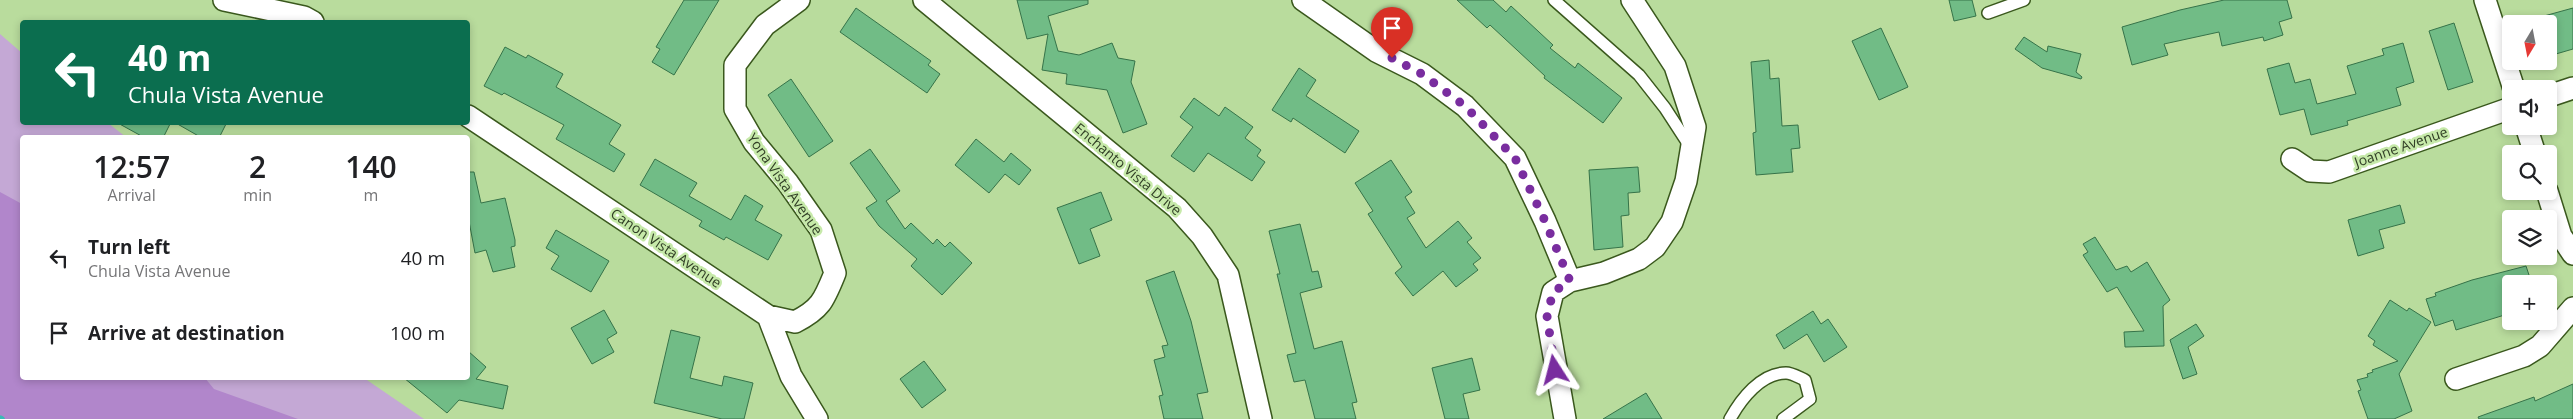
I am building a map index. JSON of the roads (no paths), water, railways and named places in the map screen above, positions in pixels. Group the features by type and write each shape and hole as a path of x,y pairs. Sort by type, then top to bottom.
{"street":[{"path":"224,0 304,17 309,20"},
{"name":"Yona Vista Avenue","path":"768,316 795,322 812,313 823,302 835,274 821,230 788,183 754,142 735,109 735,65 765,25 799,0"},
{"name":"Enchanto Vista Drive","path":"924,0 1176,208 1202,236 1228,276 1260,419"},
{"path":"1303,0 1376,50 1422,74 1465,106 1515,158 1545,221 1570,281"},
{"path":"1565,419 1547,316 1553,292 1570,281 1604,273 1639,260 1655,247 1672,222 1686,181 1696,126 1675,66 1632,0"},
{"path":"2485,0 2511,80"},
{"path":"2557,93 2573,88"},
{"name":"Joanne Avenue","path":"2292,159 2310,171 2329,172 2502,111"},
{"name":"Canon Vista Avenue","path":"470,117 768,316"},
{"path":"2550,200 2561,236 2573,254"},
{"path":"2456,379 2524,356 2540,346 2573,308"},
{"path":"768,316 790,376 816,419"}],"lane":[{"path":"1554,0 1639,75 1665,108 1692,149"},
{"path":"1988,13 2024,0"},
{"path":"1730,419 1740,401 1765,379 1787,373 1805,380 1810,399 1783,419"}]}
